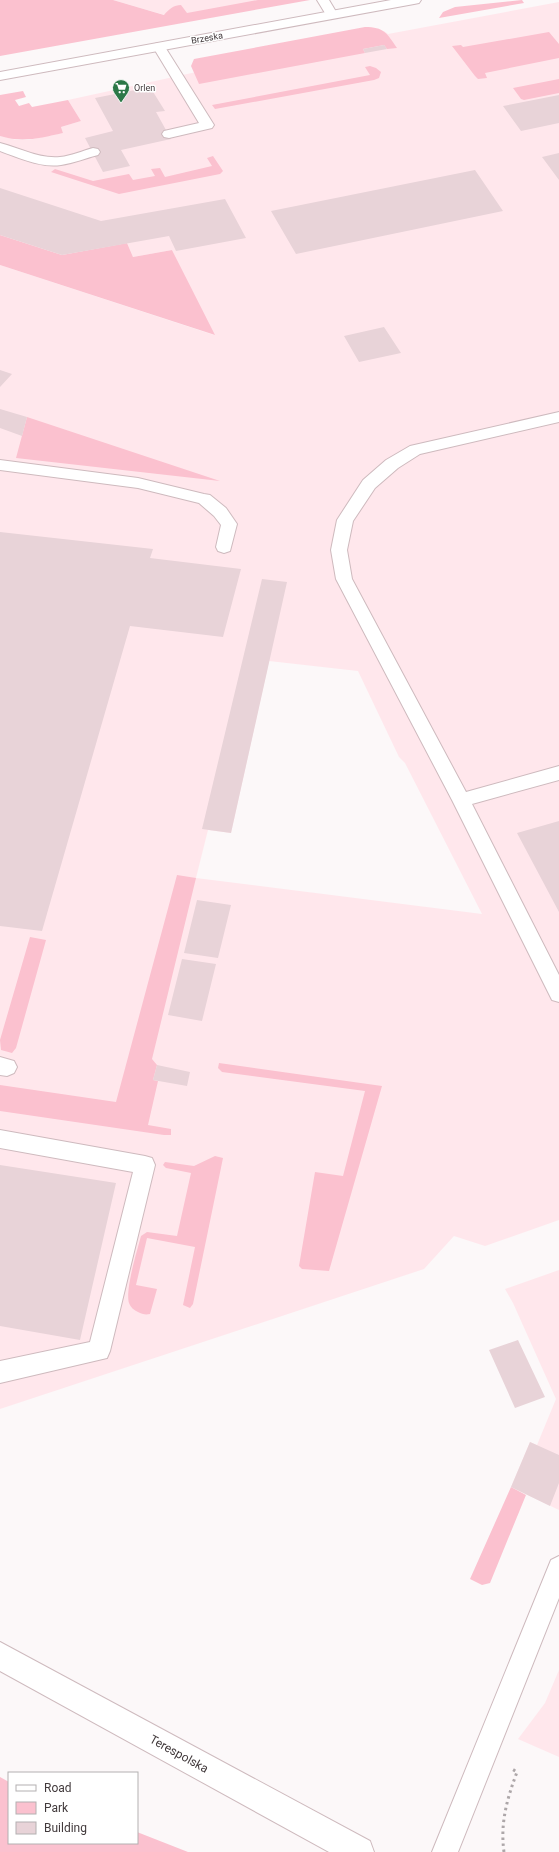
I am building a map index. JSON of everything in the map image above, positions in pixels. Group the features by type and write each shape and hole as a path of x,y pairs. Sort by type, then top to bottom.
{"main road":[{"name":"Brzeska","path":"0,76 414,0"},
{"name":"Terespolska","path":"0,1656 359,1852"}],"lane":[{"path":"323,0 332,15"},
{"path":"158,47 169,60 207,125 169,134"},
{"path":"0,147 43,160 52,161 65,160 93,152"},
{"path":"559,417 414,450 392,464 369,484 345,520 339,550 344,578 461,800 559,994"},
{"path":"0,465 138,483 204,499 220,512 229,524 224,547"},
{"path":"461,800 559,773"},
{"path":"0,1139 145,1165 100,1351 0,1372"},
{"path":"445,1852 559,1568"}],"path":[{"path":"504,1852 501,1838 502,1813 517,1772"}],"shaded area":[{"path":"113,0 272,0 175,18"},
{"path":"559,2 559,1220 485,1246 454,1236 424,1269 0,1409 0,265 214,335 172,250 133,257 127,243 62,255 0,235 0,136 17,140 28,140 63,133 61,127 81,121 68,100 384,31 388,34","holes":["269,661 358,671 399,757 405,763 482,914 196,878 208,830 231,833"]},
{"path":"559,1270 559,1510 511,1487 530,1442 537,1445 556,1399 513,1303 505,1289"},
{"path":"559,1670 559,1757 518,1739 545,1703"}],"green space":[{"path":"0,0 113,0 164,15 178,5 181,5 187,13 258,0 310,0 0,56"},
{"path":"522,0 524,3 439,18 443,12 455,7"},
{"path":"365,27 377,28 381,30 390,38 397,48 387,49 384,45 363,49 365,53 199,84 191,66 194,59"},
{"path":"549,32 559,44 559,58 485,73 487,78 478,79 452,46 461,45 463,47"},
{"path":"370,66 381,72 379,78 215,109 212,105 370,75 365,67"},
{"path":"559,79 559,93 524,100 521,99 513,88"},
{"path":"23,91 26,97 15,100 19,106 29,103 32,107 68,100 81,121 61,127 63,133 47,137 16,139 0,136 0,95"},
{"path":"213,156 223,171 220,174 119,194 51,172 55,169 93,181 129,174 133,180 155,176 151,169 160,168 165,177 212,166 207,158"},
{"path":"0,235 62,255 127,243 133,257 172,250 215,335 0,265"},
{"path":"27,417 220,481 16,458"},
{"path":"177,875 196,878 152,1059 157,1065 153,1080 158,1081 148,1125 171,1129 171,1135 0,1111 0,1085 116,1102"},
{"path":"30,937 46,940 16,1048 12,1053 1,1050 0,1040"},
{"path":"219,1063 382,1086 329,1271 302,1269 299,1266 315,1172 343,1176 365,1091 222,1072 218,1068"},
{"path":"215,1156 223,1158 193,1304 190,1308 183,1305 195,1247 147,1238 136,1285 157,1289 150,1314 144,1314 134,1310 129,1303 128,1297 132,1270 141,1236 147,1232 177,1236 191,1173 166,1168 163,1165 165,1162 194,1166"},
{"path":"511,1487 526,1495 490,1583 482,1585 470,1579"},
{"path":"0,1777 8,1781 8,1844 138,1844 138,1832 188,1852 0,1852"}],"building":[{"path":"384,45 387,49 365,53 363,49"},
{"path":"150,87 165,111 156,112 171,139 121,150 130,166 103,172 85,138 113,131 95,98"},
{"path":"559,95 559,123 521,131 503,106"},
{"path":"559,153 559,180 542,157"},
{"path":"475,170 503,211 296,254 271,211"},
{"path":"0,188 101,221 225,199 246,238 176,251 169,236 62,255 0,235"},
{"path":"384,327 401,353 359,362 344,336"},
{"path":"0,370 12,374 0,387"},
{"path":"0,409 27,417 22,436 0,428"},
{"path":"0,532 153,549 150,558 241,569 223,637 130,626 42,931 0,926"},
{"path":"262,579 287,582 231,833 202,829"},
{"path":"559,821 559,912 517,833"},
{"path":"197,900 231,905 218,958 184,953"},
{"path":"182,959 216,964 202,1021 168,1015"},
{"path":"157,1065 190,1072 187,1086 153,1080"},
{"path":"0,1165 116,1183 80,1340 0,1326"},
{"path":"518,1340 545,1397 515,1408 489,1350"},
{"path":"530,1442 559,1455 559,1483 550,1506 511,1487"}],"place":[{"name":"Orlen","path":"121,103"}]}
